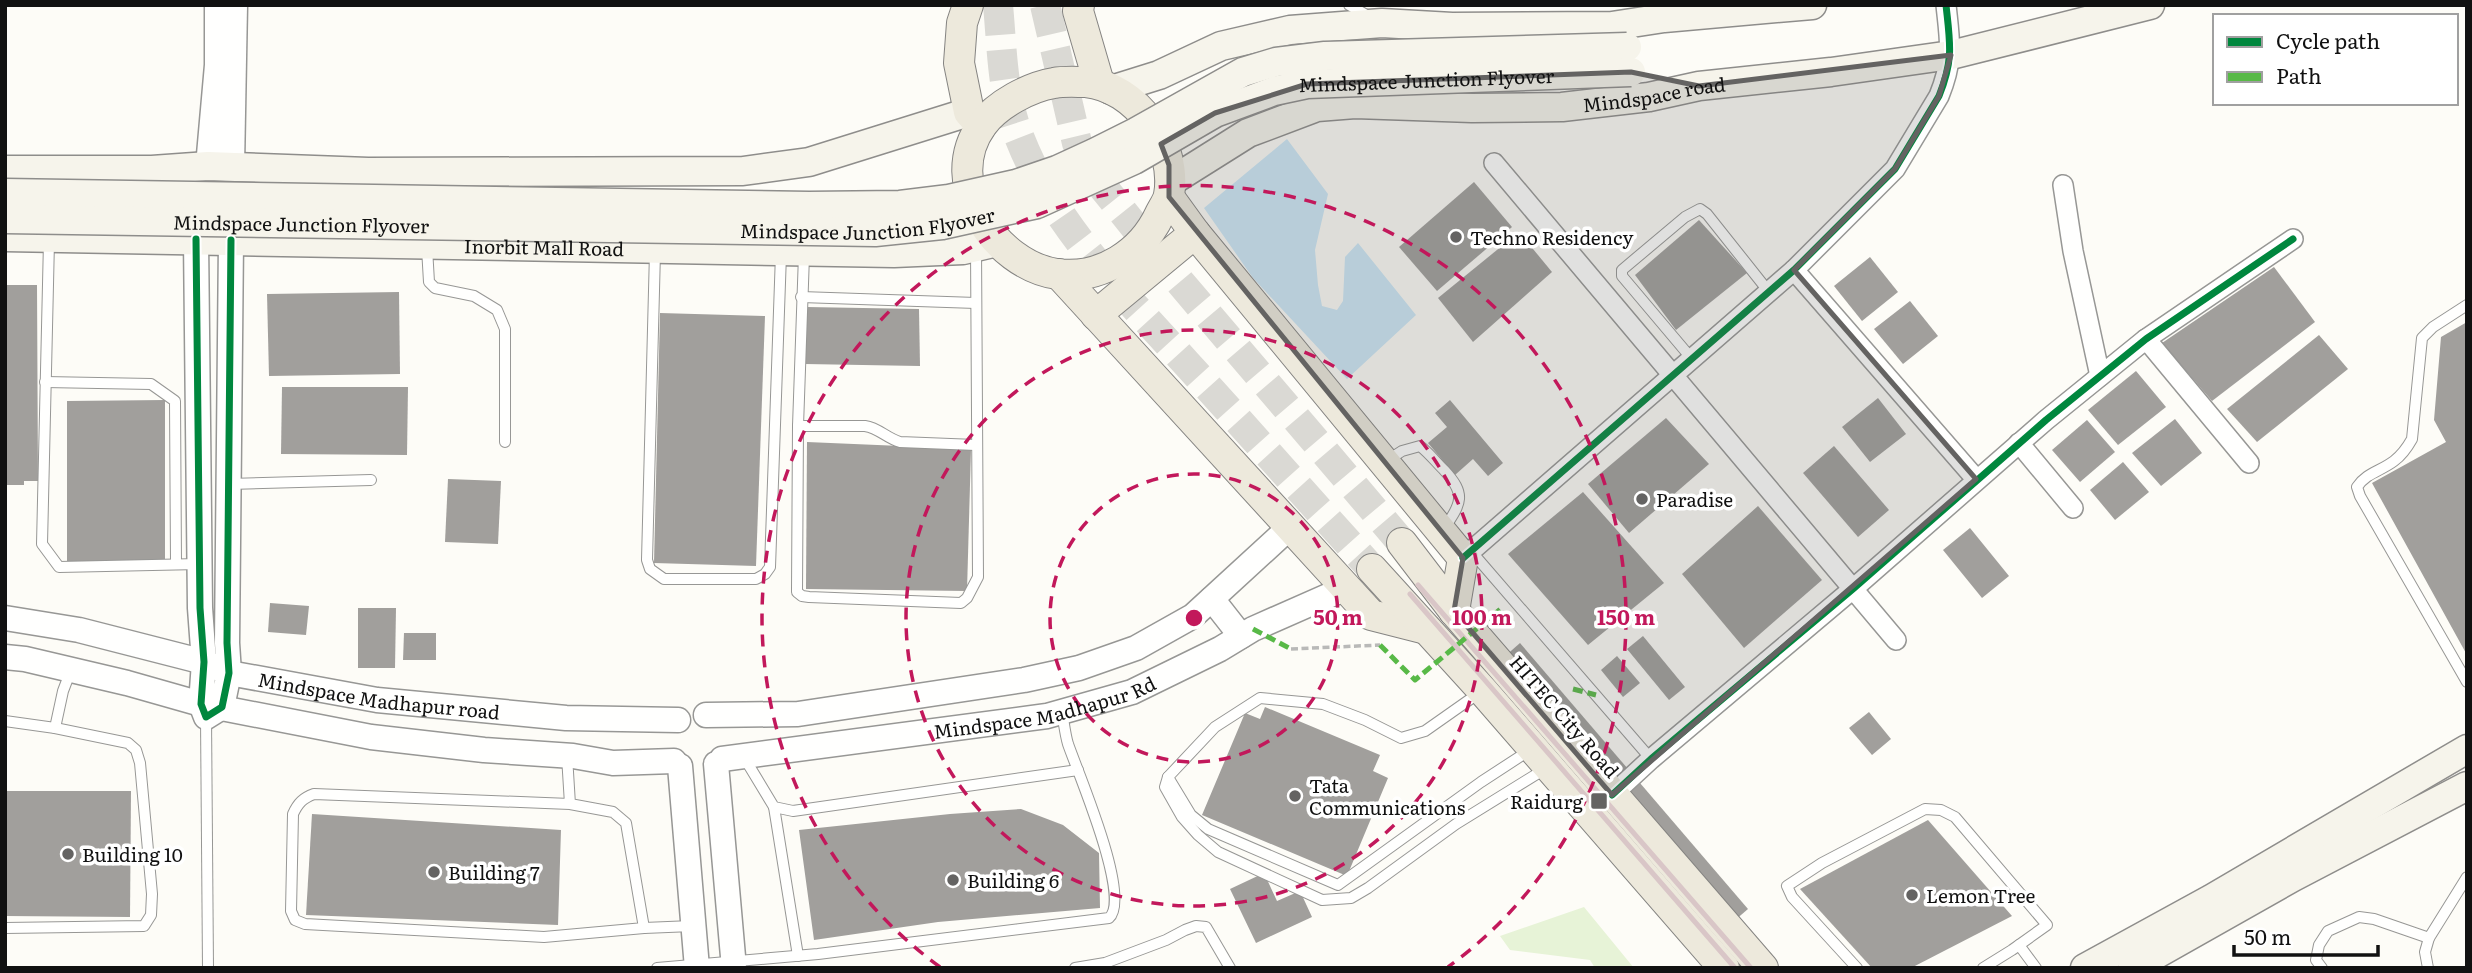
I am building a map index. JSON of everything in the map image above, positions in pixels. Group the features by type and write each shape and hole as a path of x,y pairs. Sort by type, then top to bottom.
{"main road":[{"path":"967,6 979,20 982,116 970,150 967,172 973,202 985,226 986,245 1036,269 1059,274 1083,274 1107,268 1128,256 1145,239 1158,219 1169,189 1169,165 1151,123 1133,104 1105,87 1078,11 1079,5"},
{"path":"5,170 152,170 220,166 368,172 743,171 809,162 982,116 1026,92 1055,83 1105,87 1159,75 1221,46 1290,30 1382,23 1452,27 1612,26 1670,13 1812,5"},
{"name":"Mindspace road","path":"1169,189 1248,133 1317,107 1355,104 1472,108 1562,107 1649,97 1699,86 1831,72 1951,55 2150,5"},
{"name":"Mindspace Junction Flyover","path":"5,219 875,232 942,225 1037,204 1134,160 1215,113 1274,91 1307,84 1629,60 1670,13"},
{"name":"Mindspace Junction Flyover","path":"5,193 809,206 900,205 982,192 1057,170 1136,132 1242,72 1276,62 1325,55 1629,60 1699,86"},
{"path":"552,246 558,171"},
{"path":"1169,189 1195,233 1442,532 1467,554 1454,611"},
{"path":"1097,315 1195,233"},
{"name":"Inorbit Mall Road","path":"5,237 894,253 963,250 986,245"},
{"path":"1059,274 1371,615 1426,629"},
{"name":"HITEC City Road","path":"1402,543 1454,611 1763,968"},
{"path":"1372,569 1483,691 1724,968"},
{"path":"2085,968 2211,899 2467,749"},
{"path":"2132,968 2293,877 2467,786"}],"street":[{"path":"217,5 220,166"},
{"path":"220,166 235,5"},
{"path":"1467,554 1794,270 1895,169 1940,96 1951,55 1946,5"},
{"path":"1494,163 1896,640"},
{"path":"2063,185 2075,263 2100,376"},
{"path":"197,239 188,564 200,608 210,709"},
{"path":"1612,795 1854,588 1976,479 2100,376 2146,339 2293,239"},
{"path":"210,709 229,673 227,634 231,240"},
{"path":"1794,270 1976,479"},
{"path":"2146,339 2249,463"},
{"path":"2019,443 2073,508"},
{"path":"727,760 707,771 689,772 677,764 668,751 667,740 671,729 678,720 691,714 799,714 1024,680 1079,668 1145,643 1193,616 1290,527"},
{"name":"Mindspace Madhapur Rd","path":"727,760 1062,712 1132,692 1241,636 1346,588"},
{"path":"1212,599 1241,636"},
{"name":"Mindspace Madhapur road","path":"5,618 79,630 204,662 229,673 377,699 566,718 678,720"},
{"path":"1145,643 1167,674"},
{"name":"Mindspace Madhapur road","path":"5,657 127,682 210,709 371,737 484,750 567,755 613,764 677,764"},
{"path":"706,715 718,722 725,733 734,964"},
{"path":"677,764 696,966"}],"lane":[{"path":"1349,5 1382,23"},
{"path":"1692,359 1622,276 1622,270 1685,217 1700,209 1707,214 1769,292"},
{"path":"45,382 151,384 175,401 188,564 59,567 42,544 45,382 49,237"},
{"path":"427,244 429,282 435,288 461,292 488,303 497,310 505,329 505,442"},
{"path":"793,251 801,297 797,592 809,597 961,603 967,598 978,577 976,303 986,245"},
{"path":"656,248 647,560 650,569 664,579 756,579 770,567 793,251"},
{"path":"801,297 976,303"},
{"path":"2467,305 2433,327 2423,338 2412,439 2393,461 2362,478 2357,487 2467,682"},
{"path":"798,426 865,426 876,428 890,439 900,442 976,445"},
{"path":"1385,462 1402,451 1420,446 1457,484 1461,496 1457,509 1442,532"},
{"path":"229,484 371,480"},
{"path":"1467,554 1651,759"},
{"path":"55,727 71,669"},
{"path":"1483,691 1430,727 1401,738 1365,720 1323,704 1260,698 1215,727 1168,777 1165,787 1182,817 1218,852 1322,900 1351,898 1456,824 1540,758"},
{"path":"208,968 210,709"},
{"path":"657,968 734,964 1108,918 1113,914 1115,906 1111,866 1067,741 1062,712"},
{"path":"5,721 55,727 128,743 136,750 140,763 152,894 151,915 144,926 5,928"},
{"path":"567,755 570,804"},
{"path":"1168,777 1191,815 1208,829 1338,885 1481,782 1540,758"},
{"path":"727,760 774,807 793,811 1078,770"},
{"path":"644,928 626,823 613,812 570,804 314,794 298,803 293,814 291,911 295,920 305,924 544,937 692,926"},
{"path":"774,807 798,956"},
{"path":"1857,968 1792,897 1787,886 1822,863 1925,809 1941,810 1955,817 2047,925 1983,968"},
{"path":"2428,968 2425,952 2430,938 2467,877"},
{"path":"2322,968 2316,960 2319,945 2328,932 2359,917 2374,919 2430,938"},
{"path":"1075,968 1105,963 1196,926 1206,927 1230,968"},
{"path":"2019,945 2036,968"}],"path":[{"path":"1290,649 1380,645"}],"highlighted area":[{"path":"1951,55 1939,96 1895,169 1794,270 1976,479 1612,795 1454,611 1463,558 1169,197 1169,165 1161,144 1215,113 1307,84 1631,72 1699,86"}],"green space":[{"path":"1584,907 1634,968 1595,968 1590,960 1510,950 1500,936"}],"water":[{"path":"1287,139 1328,194 1315,250 1322,306 1337,310 1343,301 1345,257 1358,243 1416,315 1347,379 1253,278 1204,208"}],"building":[{"name":"Techno Residency","path":"1474,182 1512,227 1437,291 1399,247"},
{"path":"1699,220 1747,273 1676,330 1635,275"},
{"path":"1519,232 1552,272 1473,342 1438,298"},
{"path":"1870,257 1898,292 1862,321 1834,286"},
{"path":"2274,267 2315,322 2212,401 2162,343"},
{"path":"5,285 37,285 38,481 24,481 24,485 5,485"},
{"path":"399,292 400,374 269,376 267,294"},
{"path":"1910,301 1938,336 1903,364 1874,329"},
{"path":"807,307 919,309 920,366 805,364"},
{"path":"660,313 765,316 756,566 654,563"},
{"path":"2467,322 2467,655 2372,483 2446,442 2434,420 2441,337"},
{"path":"2319,335 2348,369 2257,442 2227,409"},
{"path":"2136,371 2166,407 2118,445 2088,410"},
{"path":"282,387 408,387 407,455 281,454"},
{"path":"1878,398 1906,434 1870,462 1842,427"},
{"path":"165,400 165,563 67,564 67,401"},
{"path":"1450,400 1503,463 1488,476 1473,459 1455,475 1428,443 1447,427 1435,413"},
{"path":"1666,418 1709,464 1629,533 1588,484"},
{"path":"2175,419 2202,453 2161,486 2132,453"},
{"path":"2087,420 2115,452 2080,482 2052,450"},
{"path":"807,442 971,449 967,591 806,589"},
{"path":"1834,446 1889,510 1858,537 1803,473"},
{"path":"2123,462 2149,492 2115,520 2090,490"},
{"path":"448,479 501,481 498,544 445,542"},
{"path":"1583,492 1664,583 1588,645 1508,554"},
{"path":"1758,506 1822,580 1744,648 1682,574"},
{"path":"1970,528 2009,576 1982,598 1943,550"},
{"path":"270,603 309,606 306,635 268,632"},
{"path":"358,608 396,608 395,668 358,668"},
{"path":"404,633 436,633 436,660 403,660"},
{"path":"1643,636 1685,687 1669,700 1627,649"},
{"path":"1520,643 1748,909 1698,952 1470,687"},
{"path":"1617,656 1640,683 1623,697 1601,670"},
{"name":"Tata Communications","path":"1265,707 1380,755 1373,771 1388,778 1347,876 1202,815 1245,713 1260,719"},
{"path":"1869,712 1891,739 1872,755 1849,728"},
{"name":"Building 10","path":"5,791 131,791 130,917 5,916"},
{"name":"Building 6","path":"1021,809 1063,825 1099,853 1100,908 938,922 814,940 799,830"},
{"name":"Building 7","path":"312,814 561,830 558,925 306,915"},
{"path":"1928,820 2012,916 1911,968 1872,968 1800,889"},
{"path":"1264,873 1277,901 1300,891 1312,917 1256,943 1230,889"}],"tunnel":[{"path":"998,5 1003,69 1012,116 1031,164 1049,196 1114,284 1372,569"},
{"path":"1045,5 1077,143 1098,181 1163,262 1402,543"}],"railway":[{"path":"1418,585 1751,968"},
{"path":"1410,594 1735,968"}],"marked path":[{"path":"1380,645 1415,680 1503,607"},
{"path":"1253,629 1291,649"},
{"path":"1573,689 1596,695"}],"cycle path":[{"path":"1463,558 1794,270 1895,169 1944,83 1950,51 1946,5"},
{"path":"196,239 200,608 204,662 201,704 206,717 222,707 229,673 227,643 231,240"},
{"path":"1612,795 2046,420 2146,339 2293,239"}],"place":[{"name":"Techno Residency","path":"1456,237"},
{"name":"Paradise","path":"1642,499"},
{"name":"Tata Communications","path":"1295,796"},
{"name":"Raidurg","path":"1599,801"},
{"name":"Building 10","path":"68,854"},
{"name":"Building 7","path":"434,872"},
{"name":"Building 6","path":"953,880"},
{"name":"Lemon Tree","path":"1912,895"}]}
